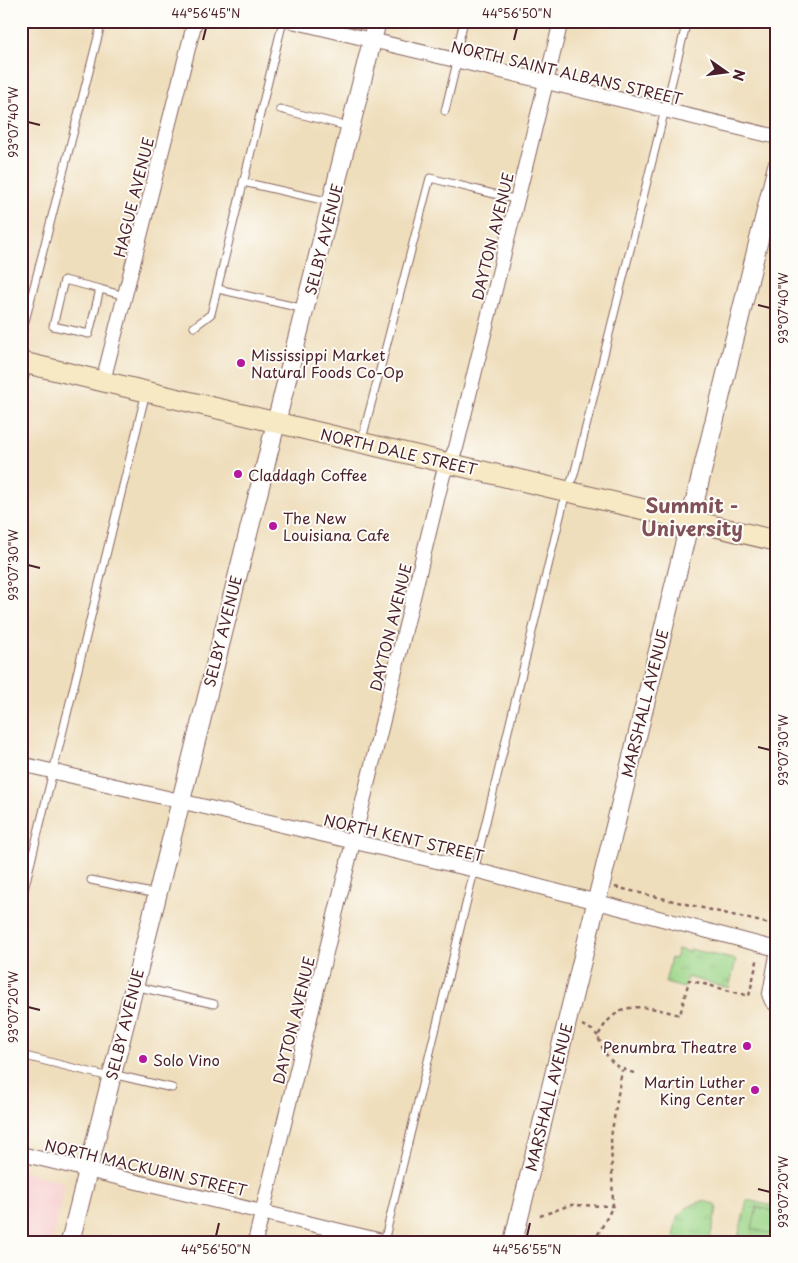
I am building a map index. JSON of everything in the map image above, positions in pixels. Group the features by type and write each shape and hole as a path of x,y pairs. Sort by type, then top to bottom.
{"main road":[{"name":"NORTH DALE STREET","path":"22,367 104,382 777,541"}],"street":[{"name":"HAGUE AVENUE","path":"104,382 194,21"},
{"name":"NORTH SAINT ALBANS STREET","path":"292,21 664,112 777,137"},
{"name":"SELBY AVENUE","path":"70,1242 377,21"},
{"name":"DAYTON AVENUE","path":"255,1242 444,474 456,448 561,21"},
{"name":"MARSHALL AVENUE","path":"513,1242 688,520 777,166"},
{"name":"NORTH KENT STREET","path":"21,764 476,870 769,946 772,949"},
{"name":"NORTH MACKUBIN STREET","path":"21,1154 385,1242"}],"lane":[{"path":"21,337 102,21"},
{"path":"194,327 211,314 283,21"},
{"path":"445,111 464,21"},
{"path":"385,1242 566,492 576,466 687,21"},
{"path":"280,109 351,127"},
{"path":"361,442 430,178 518,200"},
{"path":"243,182 332,202"},
{"path":"100,289 89,334 54,326 64,280 100,289 125,296"},
{"path":"218,288 305,309"},
{"path":"21,902 146,392"},
{"path":"91,880 156,894"},
{"path":"772,949 766,996 769,1003 777,1010"},
{"path":"134,985 214,1004"},
{"path":"21,1055 172,1088"}],"path":[{"path":"610,885 774,926 777,930"},
{"path":"598,1036 604,1024 621,1011 634,1006 680,1015 690,980 749,996 758,957 772,949"},
{"path":"566,1021 592,1030 598,1036 602,1048 611,1062 622,1070 634,1073"},
{"path":"594,1242 613,1206 611,1136 622,1070"},
{"path":"540,1216 570,1205 613,1206"}],"shaded area":[{"path":"21,1171 65,1183 51,1242 21,1242"}],"green space":[{"path":"678,949 689,952 690,949 736,960 729,988 687,977 684,988 665,983 671,958 675,959"},
{"path":"747,1200 777,1207 777,1242 737,1242"},
{"path":"703,1201 714,1204 717,1209 709,1242 675,1242 675,1227 680,1215 689,1207"},
{"path":"757,1207 777,1212 777,1235 752,1229"}],"place":[{"name":"Mississippi Market Natural Foods Co-Op","path":"241,363"},
{"name":"Claddagh Coffee","path":"238,474"},
{"name":"The New Louisiana Cafe","path":"273,526"},
{"name":"Penumbra Theatre","path":"747,1046"},
{"name":"Solo Vino","path":"143,1059"},
{"name":"Martin Luther King Center","path":"755,1090"}],"district":[{"name":"Summit - University","path":"692,516"}]}
